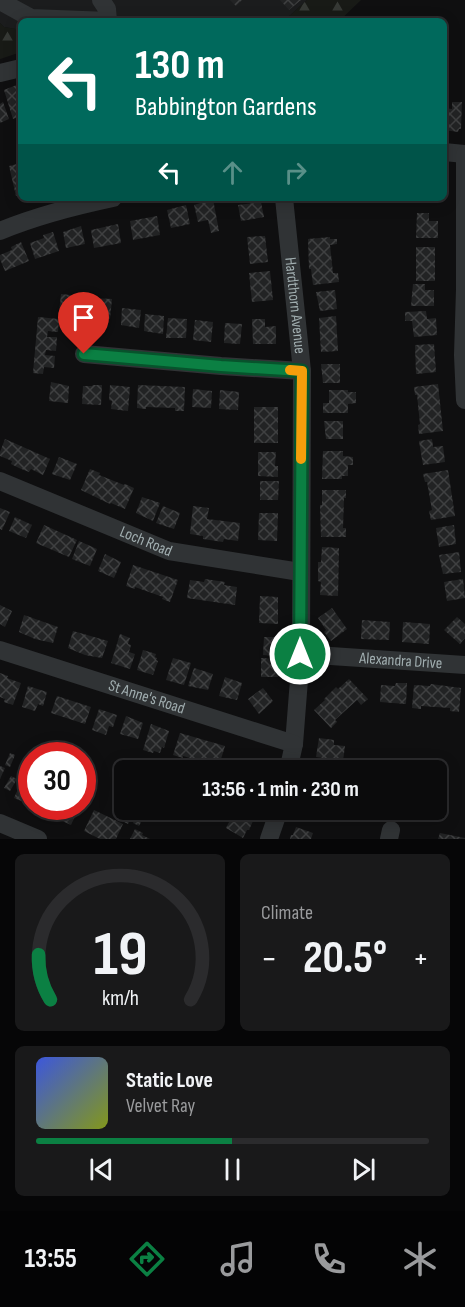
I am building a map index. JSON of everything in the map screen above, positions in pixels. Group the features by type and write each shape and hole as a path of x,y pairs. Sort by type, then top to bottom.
{"street":[{"path":"100,0 107,9 108,18"},
{"path":"0,2 31,18"},
{"path":"0,73 18,69"},
{"path":"447,152 465,154 463,355 465,400"},
{"path":"0,231 20,223 99,201"},
{"name":"Hardthorn Avenue","path":"284,201 302,371 300,654 294,744 290,760"},
{"path":"84,354 302,371"},
{"name":"Loch Road","path":"0,481 169,551 300,572"},
{"name":"St Anne's Road","path":"0,650 294,744"},
{"name":"Alexandra Drive","path":"300,654 465,665"},
{"path":"269,839 276,820"},
{"path":"0,823 38,839"}],"shaded area":[{"path":"0,0 307,0 287,18 18,18 18,29 4,27 0,23"}],"green space":[{"path":"307,0 361,0 342,18 287,18"},
{"path":"0,23 4,27 18,29 18,53 0,59"}],"building":[{"path":"230,0 242,0 236,6"},
{"path":"280,0 301,0 289,10"},
{"path":"18,84 18,117 13,119 4,90"},
{"path":"3,102 9,119 0,123 0,104"},
{"path":"452,102 462,102 461,129 458,132 447,130 447,108 452,109"},
{"path":"17,164 18,196 16,196 9,166"},
{"path":"213,201 219,231 211,233 208,220 198,222 194,205"},
{"path":"261,202 264,217 241,221 238,205"},
{"path":"186,205 190,224 171,228 167,210"},
{"path":"417,213 429,213 429,221 438,221 438,238 416,238"},
{"path":"157,216 160,235 133,240 130,221"},
{"path":"118,224 121,243 94,248 91,230"},
{"path":"81,226 85,244 66,248 63,232"},
{"path":"53,232 59,251 35,259 30,243"},
{"path":"265,236 268,262 250,264 247,237"},
{"path":"330,237 330,239 337,239 337,244 330,245 333,273 338,273 339,282 313,285 311,269 309,269 308,239"},
{"path":"21,242 29,261 5,271 0,255 12,250 11,247"},
{"path":"416,247 435,247 435,281 416,281"},
{"path":"270,271 273,300 252,302 249,273"},
{"path":"413,284 425,284 425,290 434,290 434,306 411,306"},
{"path":"335,290 337,309 320,311 316,292"},
{"path":"61,294 81,296 79,312 59,312"},
{"path":"93,298 112,299 110,319 92,315"},
{"path":"122,308 141,310 139,328 121,325"},
{"path":"426,311 427,319 436,318 437,335 414,337 412,321 405,321 405,312"},
{"path":"145,314 164,316 163,334 144,331"},
{"path":"336,316 338,351 321,352 319,318"},
{"path":"38,317 59,319 58,332 48,331 47,337 57,337 56,351 46,350 45,355 55,356 54,368 44,367 43,374 33,373"},
{"path":"168,318 187,319 186,338 166,338"},
{"path":"252,319 265,319 265,327 276,326 276,344 253,344"},
{"path":"195,320 213,322 211,342 193,340"},
{"path":"225,323 242,324 240,344 224,343"},
{"path":"434,344 436,372 416,374 415,345"},
{"path":"321,364 340,364 340,383 323,383"},
{"path":"51,382 69,386 68,403 49,401"},
{"path":"438,384 443,431 419,434 417,395 415,395 414,387"},
{"path":"102,385 101,405 82,404 83,386"},
{"path":"110,385 130,387 128,411 111,409"},
{"path":"138,385 185,387 184,411 175,411 175,408 137,408"},
{"path":"193,389 212,391 211,408 192,407"},
{"path":"220,390 239,392 238,410 219,409"},
{"path":"329,390 356,392 356,403 348,404 348,413 323,413 323,403 329,403"},
{"path":"254,407 278,407 278,443 254,443"},
{"path":"324,421 343,421 343,439 326,439"},
{"path":"5,439 50,459 43,475 31,469 29,472 19,468 11,464 12,461 0,456"},
{"path":"432,439 433,447 443,446 445,462 423,465 419,441"},
{"path":"323,451 343,451 343,456 353,457 353,465 348,465 348,476 342,476 342,479 322,479"},
{"path":"258,452 276,452 275,466 278,466 278,477 258,476"},
{"path":"59,457 77,464 70,480 52,474"},
{"path":"90,469 100,473 99,475 134,488 125,509 81,490"},
{"path":"448,470 455,516 431,520 429,511 432,510 427,482 423,474"},
{"path":"260,481 279,481 278,500 260,500"},
{"path":"322,490 346,490 343,528 346,528 346,537 321,537"},
{"path":"142,497 160,503 153,521 136,513"},
{"path":"163,506 180,513 174,529 156,523"},
{"path":"193,506 209,508 207,519 240,523 238,541 224,539 223,542 190,534"},
{"path":"0,508 10,512 2,530 0,529"},
{"path":"259,513 278,513 277,541 258,540"},
{"path":"15,517 32,525 26,538 9,531"},
{"path":"44,525 77,540 69,557 36,543"},
{"path":"454,525 456,544 439,547 436,528"},
{"path":"79,541 97,549 90,566 72,559"},
{"path":"322,547 339,548 338,596 320,595 318,562 321,562"},
{"path":"459,552 461,572 443,574 439,555"},
{"path":"105,554 121,562 114,578 98,571"},
{"path":"133,565 178,580 170,602 162,599 163,597 126,586"},
{"path":"205,579 225,582 224,585 237,587 235,605 187,598 190,580 204,582"},
{"path":"463,579 465,598 447,601 444,582"},
{"path":"260,596 278,597 278,624 259,623"},
{"path":"0,605 12,611 5,627 0,624"},
{"path":"332,608 347,629 331,641 318,618"},
{"path":"24,615 58,627 53,643 19,632"},
{"path":"457,617 465,624 465,638 460,644 444,630"},
{"path":"362,620 390,622 389,640 361,639"},
{"path":"403,622 430,624 429,644 402,642"},
{"path":"73,631 108,641 102,658 85,655 68,648"},
{"path":"120,634 130,638 129,652 135,654 130,669 111,663"},
{"path":"264,637 278,637 277,656 263,655"},
{"path":"143,650 156,654 158,661 153,675 137,670"},
{"path":"173,658 191,663 184,685 166,680"},
{"path":"261,658 278,659 278,677 261,677"},
{"path":"194,668 213,674 208,690 188,686"},
{"path":"0,673 21,683 13,705 4,702 5,699 0,697"},
{"path":"225,677 242,683 237,700 219,696"},
{"path":"349,679 368,699 361,705 357,700 335,720 337,722 331,728 314,710 336,687 338,689"},
{"path":"396,683 407,683 406,704 380,702 381,685 395,686"},
{"path":"431,684 461,688 459,712 450,711 450,708 421,706 421,709 412,708 414,685 430,686"},
{"path":"28,686 47,692 43,706 38,704 35,711 22,707"},
{"path":"263,688 273,701 259,714 248,699"},
{"path":"57,696 91,707 85,724 51,713"},
{"path":"99,709 117,715 113,727 109,726 106,735 92,730"},
{"path":"126,716 143,723 138,739 120,734"},
{"path":"151,724 169,731 164,748 162,747 160,753 143,750"},
{"path":"180,733 225,746 221,760 196,760 173,755"},
{"path":"319,738 334,740 334,745 345,746 343,760 316,757"},
{"path":"10,753 15,755 10,767 5,765"},
{"path":"0,766 5,768 0,779"},
{"path":"11,776 17,779 10,791 4,788"},
{"path":"96,811 123,824 116,839 100,839 84,831 89,820 96,820"},
{"path":"60,820 73,820 71,825"},
{"path":"134,820 142,820 139,826 133,823"},
{"path":"230,820 253,821 243,838 226,828"},
{"path":"296,827 313,833 311,839 290,839"},
{"path":"135,829 143,833 142,835 150,839 130,839"},
{"path":"440,833 465,838 465,839 438,839"}],"slow traffic":[{"path":"290,370 302,371 301,459"}],"route":[{"path":"84,354 302,371 300,654"}]}
